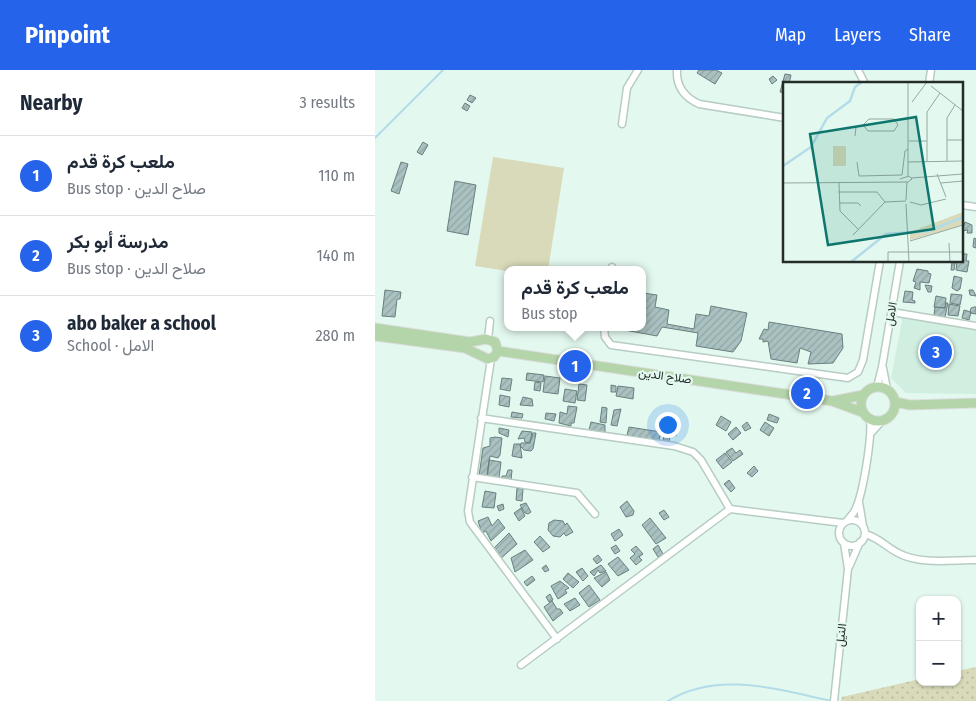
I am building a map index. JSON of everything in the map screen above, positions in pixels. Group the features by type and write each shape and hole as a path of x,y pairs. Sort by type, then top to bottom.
{"main road":[{"path":"375,328 469,342 484,340 495,342 498,351 491,359 485,359 465,348 375,336"},
{"path":"479,354 478,348 484,340"},
{"name":"صلاح الدين","path":"498,351 832,401 862,412"},
{"path":"893,412 895,402 887,389 877,387 866,391 863,395 861,401 862,412 870,420 881,422 893,412 910,405"},
{"name":"صلاح الدين","path":"832,401 863,395"},
{"path":"895,402 910,405 976,403"}],"street":[{"path":"622,124 627,88 638,70"},
{"path":"677,70 677,82 689,100 699,104 783,118"},
{"path":"859,70 864,82"},
{"path":"963,205 976,207"},
{"path":"604,331 605,338 611,345 847,378 858,372 863,360 880,262"},
{"name":"الامل","path":"877,387 900,262"},
{"path":"892,312 976,326"},
{"path":"484,340 490,321"},
{"path":"491,359 467,511 470,522 557,640"},
{"name":"الامل","path":"882,367 887,389"},
{"path":"481,418 674,446 693,452 701,460 730,509"},
{"path":"839,535 845,522 855,512 871,433 870,420"},
{"path":"871,433 881,422"},
{"path":"472,477 577,493 595,514"},
{"path":"848,568 864,531 858,500"},
{"path":"521,665 730,509 823,522 855,520 864,531 875,536 899,554 926,561 976,560"},
{"path":"823,522 834,527 844,543 848,568"},
{"path":"844,543 852,545 860,542"},
{"name":"النيل","path":"834,701 848,568"}],"shaded area":[{"path":"493,157 564,168 549,266 504,266 504,271 475,266"},
{"path":"900,314 976,326 976,394 906,393 891,378 902,321"},
{"path":"976,667 976,701 841,701 842,697 916,680 916,686 961,686 961,670"}],"building":[{"path":"699,70 716,70 722,73 715,84 697,73"},
{"path":"785,74 791,75 789,82 783,82 783,93 780,92"},
{"path":"773,76 777,80 772,84 769,79"},
{"path":"470,95 476,98 472,103 467,100"},
{"path":"465,103 470,106 467,111 462,108"},
{"path":"423,142 428,145 422,155 417,152"},
{"path":"401,162 408,164 399,194 391,191"},
{"path":"455,181 476,185 468,235 447,231"},
{"path":"965,222 972,225 972,233 967,233 968,230 963,231"},
{"path":"974,238 976,239 976,248 973,247"},
{"path":"963,254 967,254 966,261 969,261 967,272 956,270 957,262 963,262"},
{"path":"952,262 955,263 954,270 951,270"},
{"path":"917,269 928,271 931,274 929,283 920,282 920,290 914,288 916,282 913,281"},
{"path":"954,276 962,278 960,289 957,291 952,288"},
{"path":"925,285 932,286 931,292 928,292"},
{"path":"385,290 401,292 400,299 397,299 395,317 382,316"},
{"path":"969,290 973,290 976,296 970,295"},
{"path":"905,291 913,292 912,300 915,303 903,302"},
{"path":"646,293 657,295 655,307 669,310 667,324 694,329 696,314 709,316 711,306 747,313 741,341 733,352 696,346 698,333 662,327 657,336 630,331 646,331"},
{"path":"951,294 962,295 960,305 950,303"},
{"path":"936,296 946,298 945,308 934,307"},
{"path":"946,303 948,303 945,317 934,315 935,307 945,308"},
{"path":"949,304 960,306 958,316 948,315"},
{"path":"976,307 976,314 970,313 971,308"},
{"path":"964,310 971,312 969,320 962,318"},
{"path":"769,322 842,334 843,348 833,363 808,364 811,352 800,348 797,363 771,359 768,341 763,342 763,339 759,339 764,329 768,330"},
{"path":"527,373 544,375 543,382 526,380"},
{"path":"545,376 560,378 558,394 543,392"},
{"path":"502,378 512,379 510,391 500,389"},
{"path":"535,382 541,383 540,391 534,390"},
{"path":"579,384 587,385 585,401 577,400"},
{"path":"611,385 616,386 616,392 611,392"},
{"path":"618,386 634,388 633,399 616,396"},
{"path":"565,389 577,391 575,403 563,401"},
{"path":"500,395 510,397 509,407 499,405"},
{"path":"523,397 532,399 533,406 520,405"},
{"path":"568,406 577,407 574,423 571,423 571,426 559,423 560,412 567,414"},
{"path":"602,407 607,408 606,423 600,422"},
{"path":"621,409 617,426 611,425 614,410"},
{"path":"512,412 523,414 522,418 511,417"},
{"path":"546,413 556,414 554,421 545,419"},
{"path":"769,414 779,418 777,423 767,420"},
{"path":"721,416 731,422 726,431 716,425"},
{"path":"672,419 679,420 676,436 670,432"},
{"path":"591,422 605,425 605,432 589,430"},
{"path":"747,422 751,428 745,431 742,426"},
{"path":"765,422 774,428 769,436 760,430"},
{"path":"629,427 661,432 659,440 627,435"},
{"path":"736,427 741,433 733,440 728,434"},
{"path":"499,428 509,430 508,437 499,433"},
{"path":"522,431 532,432 530,443 525,442 524,438 518,439"},
{"path":"533,433 536,433 533,449 531,451 524,450 520,446 521,443 530,443"},
{"path":"664,434 670,436 669,442 663,441"},
{"path":"490,438 502,438 500,455 498,458 490,456 487,478 479,476 483,448 490,446"},
{"path":"514,444 520,444 522,458 512,456"},
{"path":"732,448 736,453 740,450 743,454 733,461 726,452"},
{"path":"725,453 732,462 723,469 716,460"},
{"path":"489,460 501,462 499,478 487,476"},
{"path":"754,466 758,471 752,477 747,473"},
{"path":"508,470 512,470 511,481 502,479 502,476 506,476"},
{"path":"729,480 735,488 731,492 724,484"},
{"path":"517,488 523,489 522,501 516,500"},
{"path":"485,491 496,493 494,508 482,507"},
{"path":"627,501 634,511 633,515 626,517 620,507"},
{"path":"526,503 531,512 528,514 525,513 520,505"},
{"path":"503,504 504,509 499,511 497,506"},
{"path":"521,508 525,516 519,521 514,513"},
{"path":"664,510 669,517 664,520 659,513"},
{"path":"488,517 492,526 498,519 505,528 491,541 486,531 482,533 478,521"},
{"path":"650,518 666,538 656,544 642,525"},
{"path":"554,520 563,521 565,525 567,523 573,532 566,536 564,533 560,537 553,536 548,530 549,523"},
{"path":"619,529 623,535 615,541 611,534"},
{"path":"509,533 517,544 499,560 493,549"},
{"path":"540,536 550,547 543,552 534,542"},
{"path":"616,545 620,551 615,554 611,548"},
{"path":"658,545 663,554 658,557 653,549"},
{"path":"636,546 643,554 639,557 642,560 636,565 630,558 635,554 631,550"},
{"path":"525,550 533,560 515,572 511,558"},
{"path":"598,555 602,560 597,564 593,559"},
{"path":"618,557 629,570 618,576 608,564"},
{"path":"546,565 549,570 545,572 542,568"},
{"path":"601,565 606,571 600,573 598,570 594,576 590,572"},
{"path":"582,568 588,576 583,581 576,572"},
{"path":"606,572 610,580 602,587 594,578"},
{"path":"568,573 579,582 573,588 563,579"},
{"path":"532,576 535,580 527,586 524,582"},
{"path":"560,581 569,588 565,590 567,593 558,599 551,586"},
{"path":"589,585 600,600 589,607 579,593"},
{"path":"550,594 553,600 549,602 546,597"},
{"path":"575,598 580,605 570,611 564,604"},
{"path":"552,601 557,609 560,609 563,613 553,621 544,607"}],"waterway":[{"path":"375,138 443,70"},
{"path":"668,701 687,692 707,686 728,684 770,688 832,701"}],"place":[{"name":"abo baker a school","path":"936,352"},
{"name":"ملعب كرة قدم","path":"575,366"},
{"name":"مدرسة أبو بكر","path":"807,393"}]}
